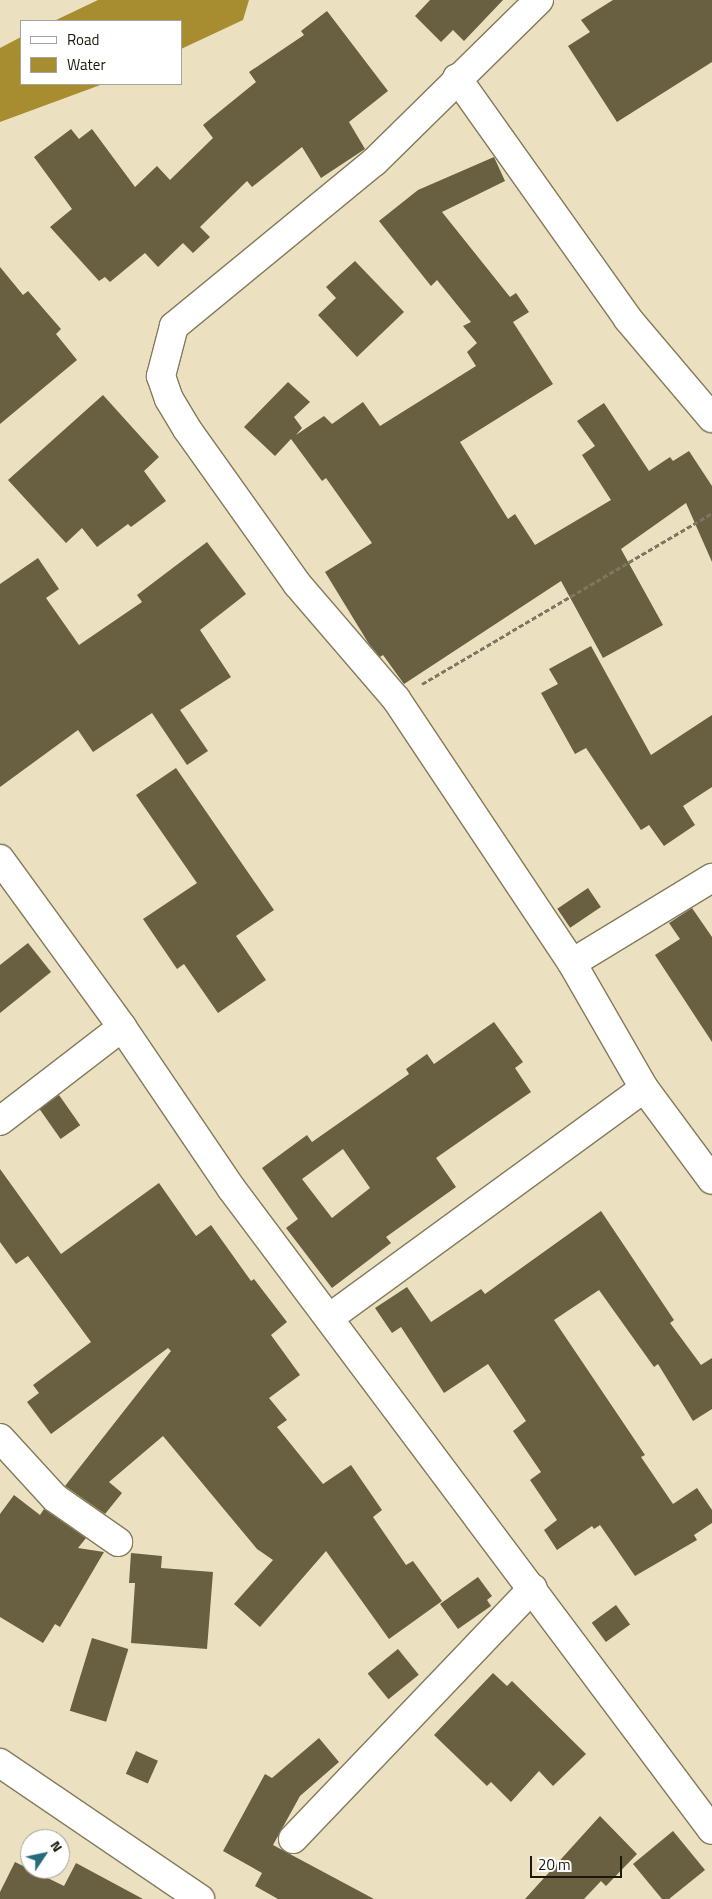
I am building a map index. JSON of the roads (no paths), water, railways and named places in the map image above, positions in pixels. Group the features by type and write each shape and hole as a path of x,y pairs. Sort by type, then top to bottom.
{"street":[{"path":"539,0 457,78 374,162 174,326 161,376 168,399 187,429 298,585 396,700 572,963 644,1088 712,1180"},
{"path":"457,78 628,319 712,418"},
{"path":"0,859 122,1027 231,1188 533,1588 712,1830"},
{"path":"572,963 712,878"},
{"path":"0,1121 122,1027"},
{"path":"329,1318 644,1088"},
{"path":"0,1438 55,1498 118,1542"},
{"path":"294,1840 533,1588"},
{"path":"0,1763 200,1899"}],"water":[{"path":"98,0 249,0 243,20 182,49 182,20 56,20"},
{"path":"20,38 20,85 100,85 0,122 0,48"}]}
